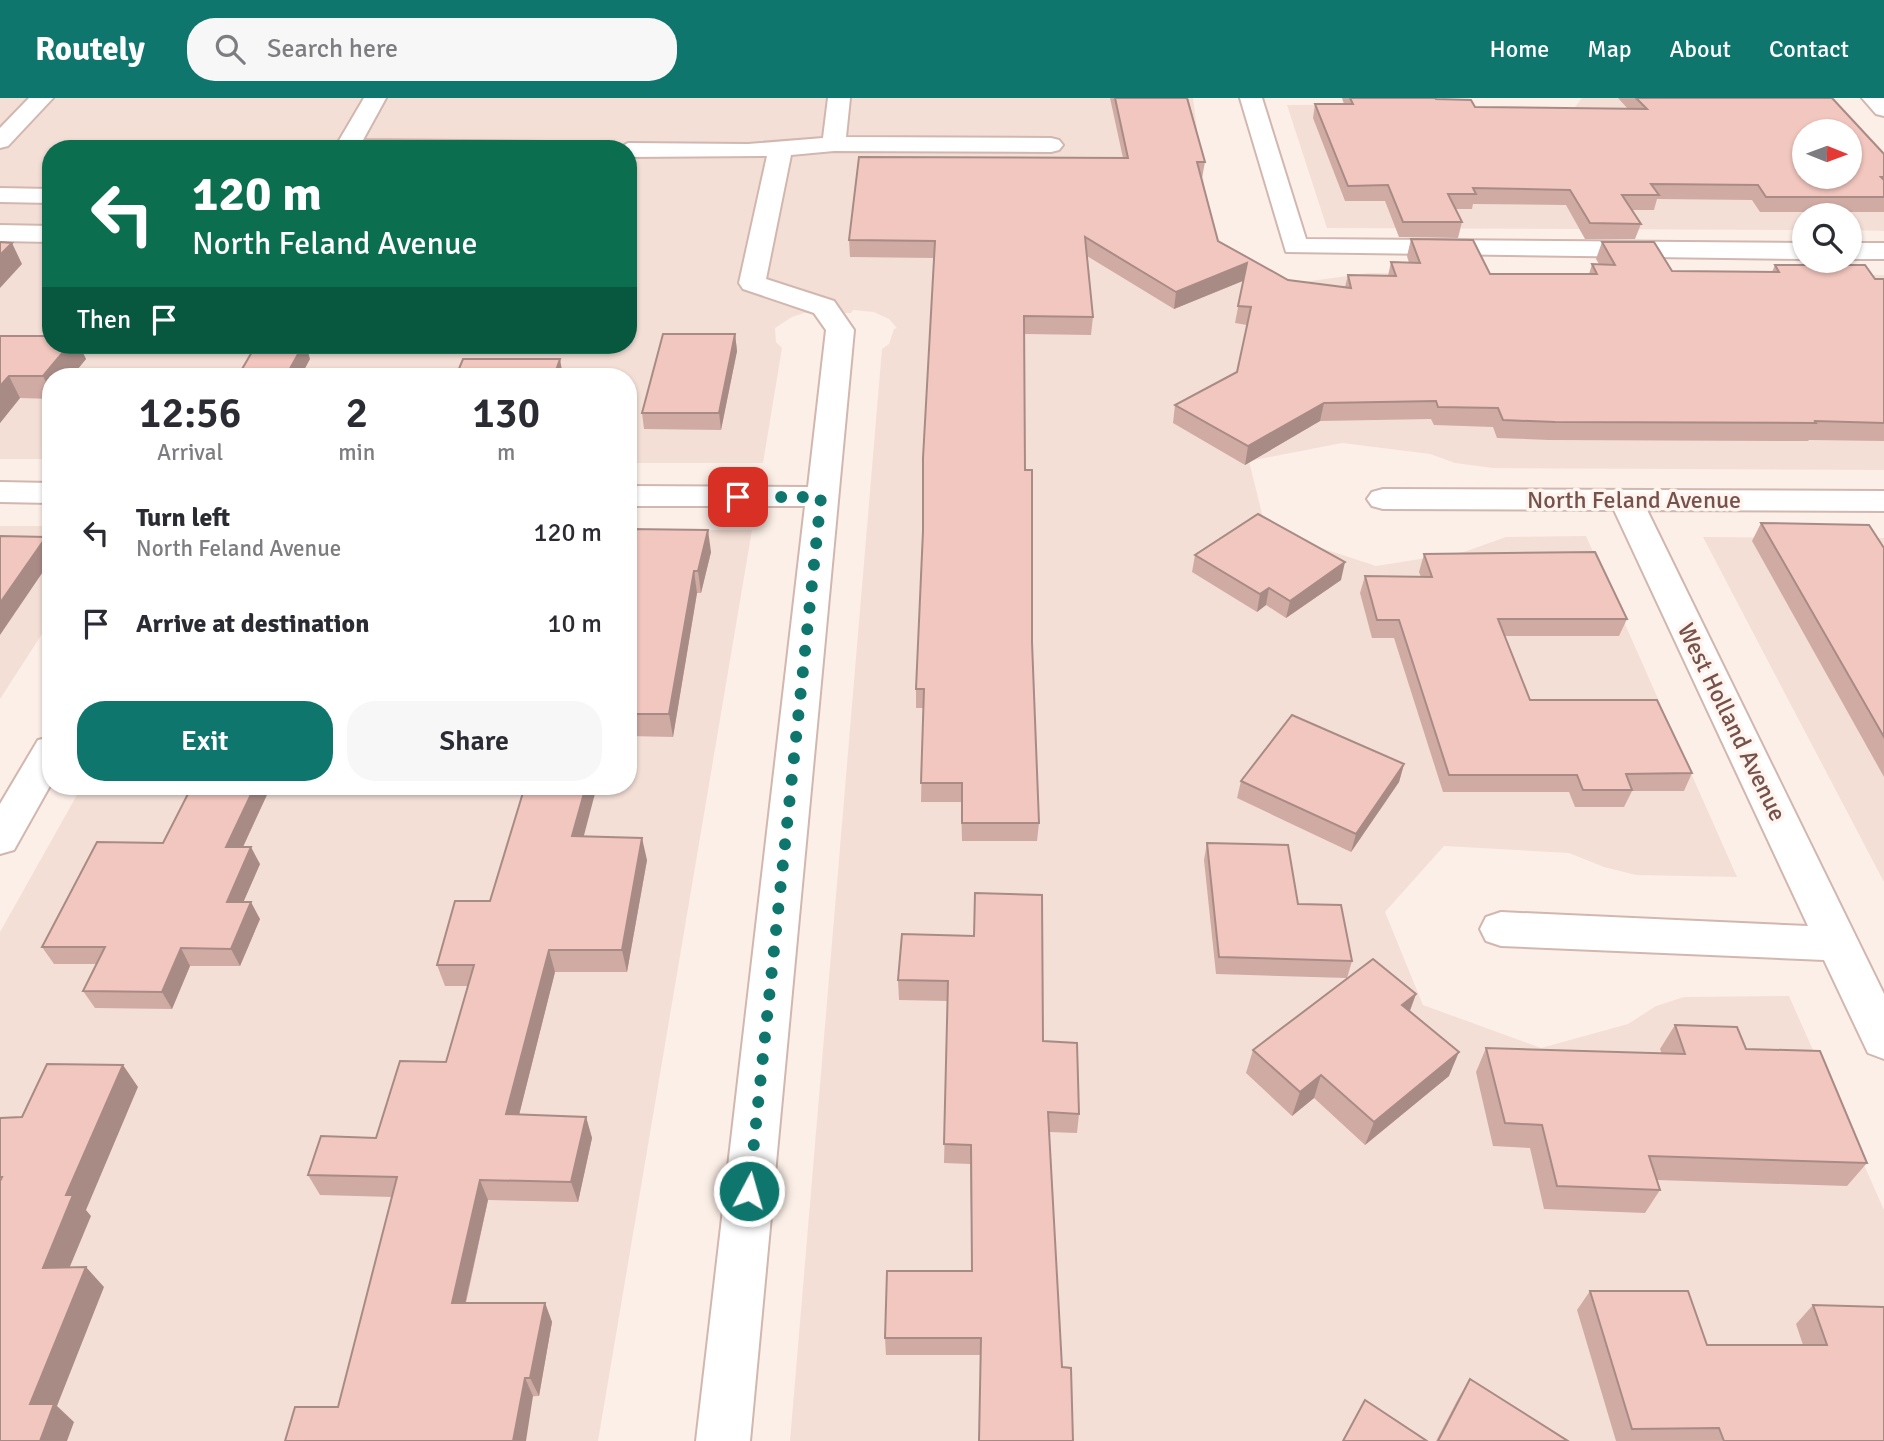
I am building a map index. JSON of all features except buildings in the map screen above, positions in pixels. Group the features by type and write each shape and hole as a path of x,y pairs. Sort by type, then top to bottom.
{"street":[{"path":"0,141 42,98"},
{"path":"351,140 375,98"},
{"path":"834,144 839,98"},
{"path":"1251,98 1295,247 1792,251"},
{"path":"1873,98 1884,109"},
{"path":"637,150 780,148 834,144 1051,145"},
{"path":"723,1441 840,330 824,307 752,283 780,148"},
{"path":"0,195 42,196"},
{"path":"0,233 42,234"},
{"path":"1862,251 1884,251"},
{"path":"0,492 42,493"},
{"path":"637,496 821,497"},
{"name":"North Feland Avenue","path":"1383,499 1884,501"},
{"name":"West Holland Avenue","path":"1626,500 1884,1040"},
{"path":"0,839 42,766"},
{"path":"1501,929 1838,943"}],"shaded area":[{"path":"0,98 1193,98 1212,245 1266,287 1369,273 1884,275 1884,470 1493,468 1455,463 1430,454 1342,443 1249,461 1266,530 1376,566 1464,552 1506,537 1586,536 1737,877 1636,875 1604,867 1569,853 1444,846 1385,912 1423,1005 1541,1048 1628,1024 1656,1006 1684,997 1789,996 1884,1210 1884,1441 790,1441 882,349 889,344 894,329 897,328 889,319 874,312 853,310 851,313 804,313 775,328 776,342 782,348 763,463 637,463 637,368 42,368 42,459 0,459"},
{"path":"1582,98 1834,98 1853,119 1792,119 1792,189 1862,189 1862,128 1884,152 1884,231 1862,230 1862,203 1792,203 1792,230 1327,228 1287,105 1446,104 1564,112 1575,107"},
{"path":"0,526 42,526 42,634 0,699"},
{"path":"637,530 752,530 598,1441 0,1441 0,932 77,795 637,795"},
{"path":"1703,537 1884,538 1884,882 1749,625"}],"route":[{"path":"738,497 821,497 749,1191"}]}
